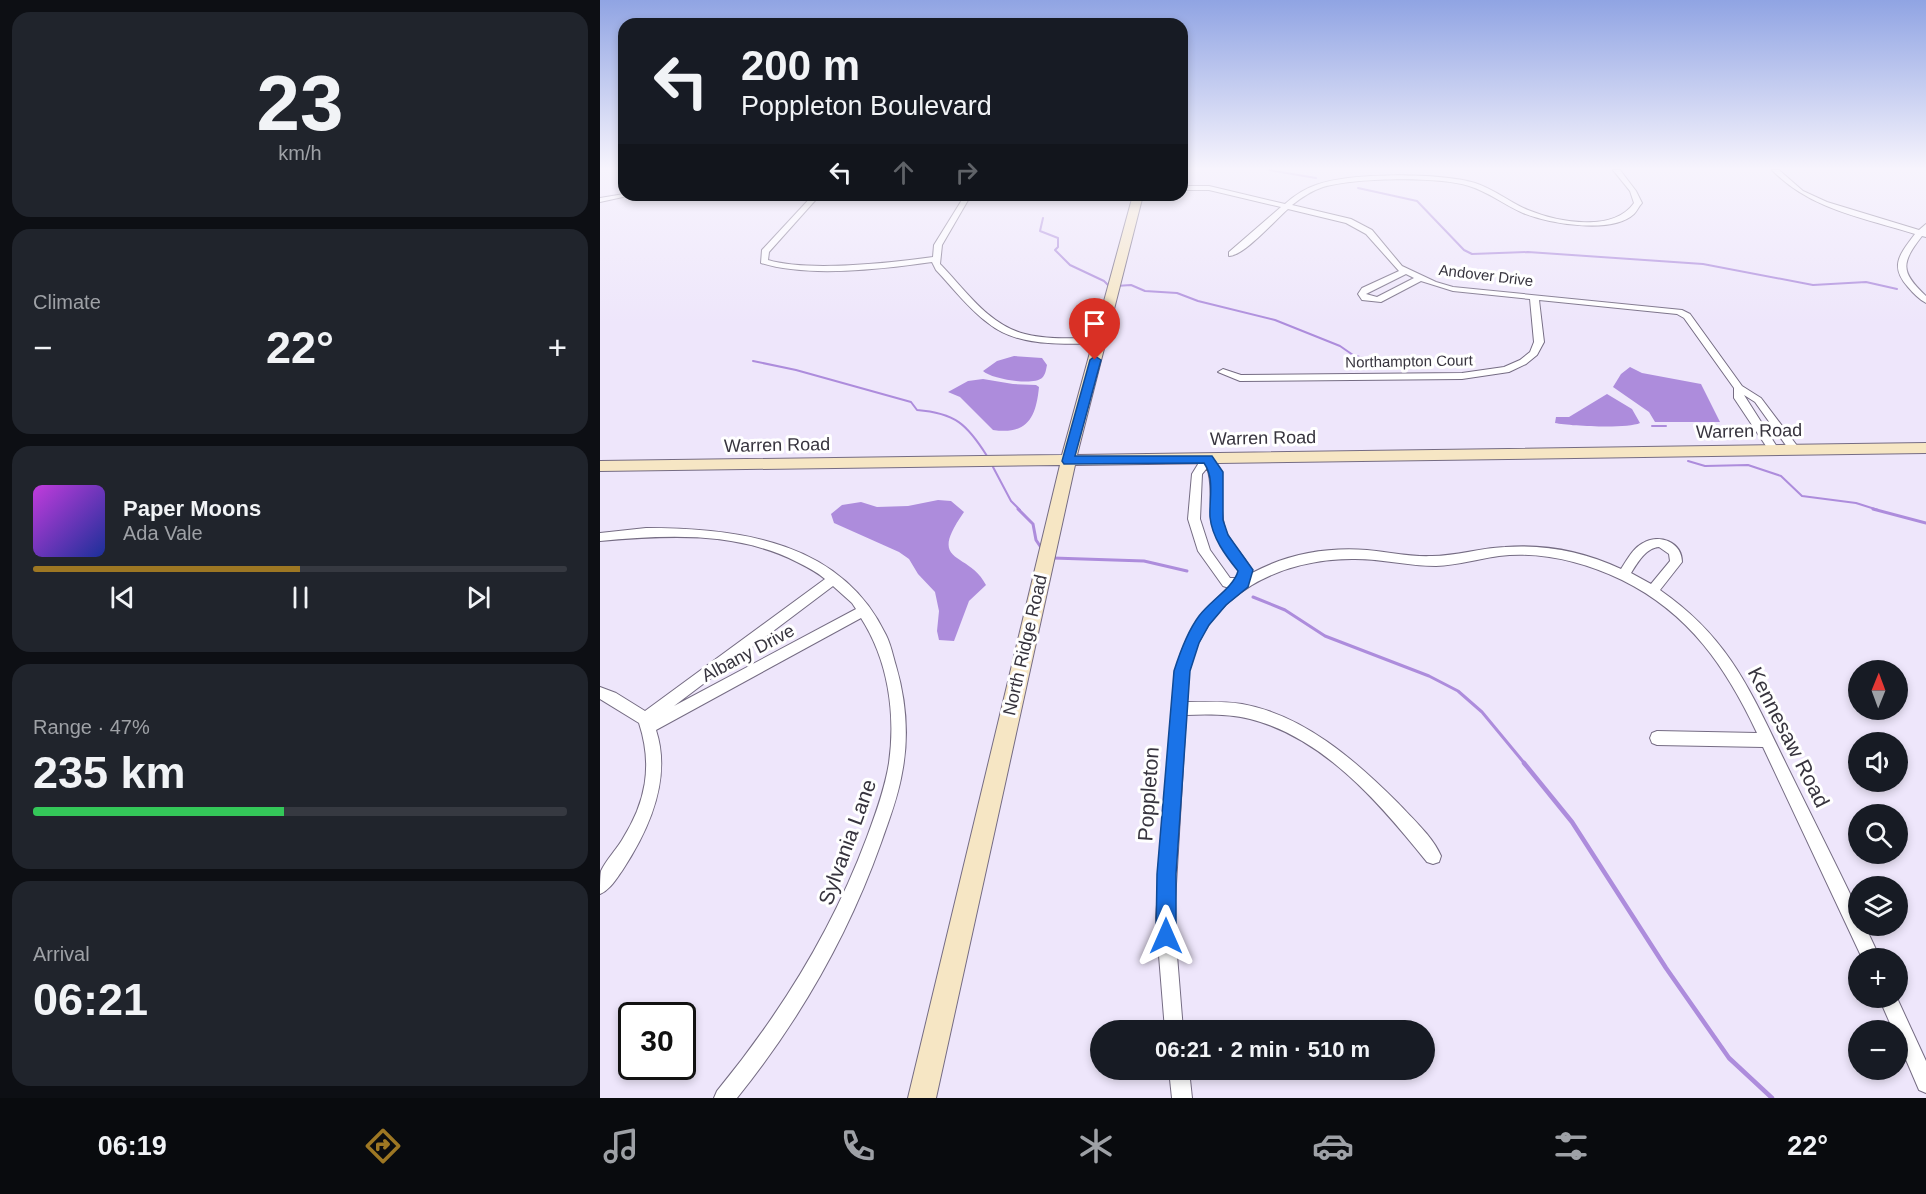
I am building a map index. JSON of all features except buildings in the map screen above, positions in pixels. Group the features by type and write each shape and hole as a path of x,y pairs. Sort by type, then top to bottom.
{"street":[{"path":"793,221 765,252 764,261 784,266 883,265 936,259"},
{"path":"952,221 938,245 936,259 939,268 1001,328 1032,338 1101,341"},
{"name":"North Ridge Road","path":"922,1098 1068,461 1131,221"},
{"path":"1232,254 1272,221"},
{"name":"Andover Drive","path":"1349,221 1369,232 1404,272 1453,289 1679,312 1686,316 1739,388 1758,400 1794,449"},
{"path":"1569,221 1604,221"},
{"path":"1888,221 1924,231 1901,259 1900,267 1907,283 1926,300"},
{"path":"1404,272 1365,290 1362,294 1365,298 1378,300 1419,279"},
{"name":"Northampton Court","path":"1223,372 1240,378 1469,376 1506,370 1523,362 1534,353 1539,342 1534,297"},
{"name":"Andover Drive","path":"1739,388 1738,398 1774,450"},
{"name":"Warren Road","path":"600,466 1926,448"},
{"path":"1207,459 1217,472 1216,502 1219,527 1232,554 1246,570 1243,583 1227,583 1204,550 1198,533 1194,519 1197,474 1207,459"},
{"name":"Sylvania Lane","path":"600,537 657,531 709,532 738,536 772,546 806,560 835,579 865,610 875,625 891,665 898,711 895,771 867,860 830,941 746,1072 724,1098"},
{"path":"1624,574 1645,546 1657,542 1668,546 1675,553 1676,562 1653,590"},
{"name":"Kennesaw Road","path":"1243,583 1286,562 1336,554 1433,561 1502,551 1531,550 1576,557 1624,574 1653,590 1691,620 1730,669 1866,948"},
{"name":"Albany Drive","path":"647,723 835,579"},
{"name":"Poppleton","path":"1173,1020 1165,918 1182,671 1192,642 1209,614 1243,583"},
{"name":"Albany Drive","path":"647,723 865,610"},
{"path":"600,693 611,696 647,723 655,758 652,791 638,829 613,870 600,886"},
{"path":"1179,709 1206,708 1251,712 1267,717 1312,739 1330,752 1403,818 1433,856"},
{"path":"1657,738 1766,740"},
{"path":"1892,1008 1926,1083"},
{"path":"1180,1080 1182,1098"}],"shaded area":[{"path":"1014,356 1042,358 1047,365 1046,372 1042,378 1037,380 1021,381 994,377 983,371 997,361"},
{"path":"1630,367 1642,373 1701,384 1720,422 1655,422 1649,412 1613,387 1621,374"},
{"path":"983,379 1039,387 1035,408 1028,422 1014,430 993,430 960,397 948,392 968,381"},
{"path":"1607,394 1632,409 1640,423 1585,426 1555,423 1556,417 1569,417"},
{"path":"938,500 951,501 964,512 953,529 949,541 950,550 954,556 970,566 986,585 969,601 954,641 939,640 937,631 939,611 935,592 918,574 909,559 899,552 834,523 831,514 842,505 861,502 877,507 908,506"}],"waterway":[{"path":"1042,221 1040,231 1058,238 1058,247 1055,250 1070,265 1104,281 1109,286"},
{"path":"1436,221 1464,250 1472,254 1528,252 1703,264 1813,285 1866,282 1897,289"},
{"path":"1116,286 1131,285 1145,291 1177,293 1198,301 1275,320 1340,346 1353,355 1376,362"},
{"path":"753,361 796,370 911,402 917,410 951,417 966,428 987,456"},
{"path":"1652,426 1666,426"},
{"path":"1688,461 1705,466 1748,465 1781,476 1802,496 1856,503 1878,510"},
{"path":"993,467 1011,501 1020,510"},
{"path":"1018,509 1033,524 1036,540 1042,549"},
{"path":"1873,509 1926,523"},
{"path":"1053,558 1144,561 1187,571"},
{"path":"1253,597 1285,610 1325,636 1429,676 1458,691 1482,712 1525,764"},
{"path":"1524,763 1572,822 1666,968 1729,1058 1772,1098"}],"route":[{"path":"1095,360 1068,461 1207,459 1217,472 1217,520 1221,535 1232,554 1246,570 1243,583 1220,601 1203,621 1185,658 1182,671 1166,874 1166,936"}]}
